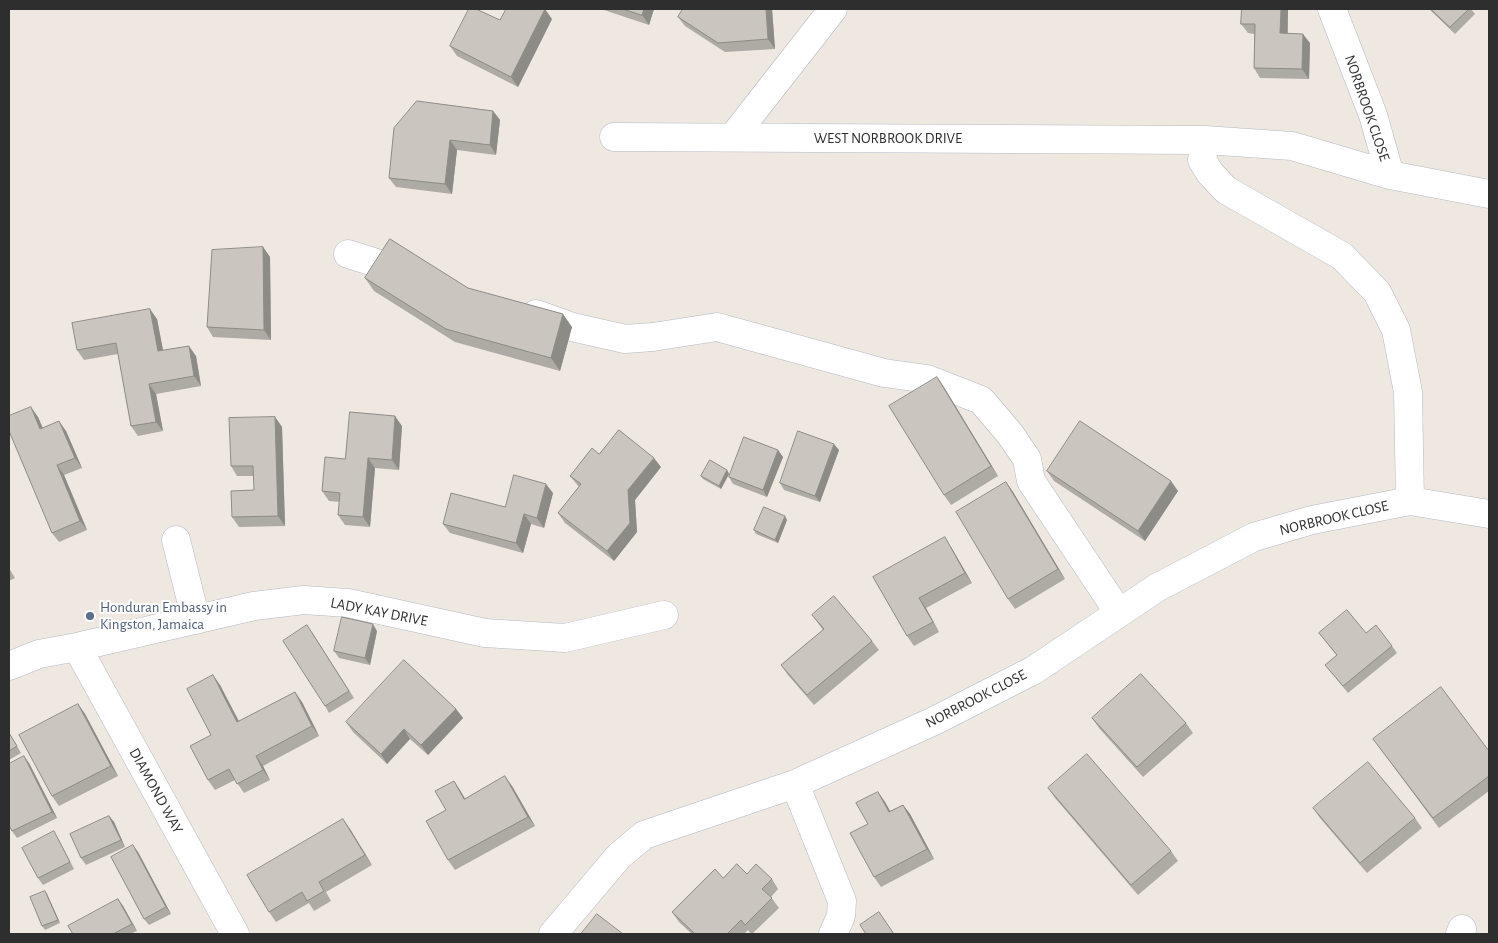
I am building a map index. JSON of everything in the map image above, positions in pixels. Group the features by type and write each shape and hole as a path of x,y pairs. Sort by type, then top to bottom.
{"street":[{"path":"733,137 834,9"},
{"name":"NORBROOK CLOSE","path":"1332,9 1373,115 1390,175"},
{"name":"WEST NORBROOK DRIVE","path":"614,137 1205,140"},
{"name":"NORBROOK CLOSE","path":"553,934 619,856 644,834 795,784 934,721 1034,670 1158,587 1254,537 1312,520 1410,502 1408,392 1396,330 1377,292 1342,256 1226,190 1210,173 1202,160 1205,140 1292,146 1390,175"},
{"path":"1390,175 1489,194"},
{"path":"348,254 432,280"},
{"path":"517,307 572,327 625,339 653,337 717,327 884,373 927,379 981,400 1010,434 1027,459 1031,481 1119,613"},
{"path":"1410,502 1489,514"},
{"path":"176,540 196,620"},
{"name":"LADY KAY DRIVE","path":"9,666 39,654 254,606 304,600 348,603 485,633 565,638 664,615"},
{"name":"DIAMOND WAY","path":"77,647 235,934"},
{"path":"795,784 842,901 841,916 834,934"}],"building":[{"path":"469,9 476,9 500,20 506,9 545,9 511,77 450,46"},
{"path":"623,9 644,9 642,15"},
{"path":"683,9 766,9 768,39 718,43 678,17"},
{"path":"1242,9 1281,9 1280,33 1303,34 1302,69 1254,68 1255,24 1241,24"},
{"path":"1431,9 1469,9 1450,27"},
{"path":"417,101 493,111 490,145 450,140 445,184 389,178 394,128"},
{"path":"390,239 468,288 563,314 551,358 446,329 365,278"},
{"path":"263,247 264,330 207,327 212,250"},
{"path":"150,309 158,351 189,346 194,376 149,384 156,422 131,426 116,343 77,350 72,323"},
{"path":"937,377 991,466 944,495 889,406"},
{"path":"31,407 40,429 59,421 75,458 57,465 80,521 52,533 9,431 9,416"},
{"path":"350,412 395,416 392,460 368,458 363,517 338,515 340,493 322,491 325,457 345,459"},
{"path":"275,417 278,516 232,517 231,491 254,490 253,466 231,466 229,418"},
{"path":"1080,421 1171,481 1138,531 1047,471"},
{"path":"619,430 654,458 628,490 630,523 607,551 558,513 581,484 570,476 592,448 599,454"},
{"path":"798,431 834,444 815,496 780,483"},
{"path":"744,437 778,450 763,490 729,477"},
{"path":"710,460 727,470 719,486 701,476"},
{"path":"514,475 546,484 537,518 524,514 516,543 443,524 451,493 505,507"},
{"path":"1006,482 1058,569 1008,599 956,512"},
{"path":"764,507 785,516 775,540 754,530"},
{"path":"945,537 965,573 919,598 933,622 907,636 873,577"},
{"path":"834,596 872,641 807,695 781,665 824,629 812,615"},
{"path":"1347,610 1366,633 1376,625 1392,646 1343,686 1325,665 1337,655 1319,633"},
{"path":"342,617 373,624 365,658 334,651"},
{"path":"307,625 349,691 325,706 283,641"},
{"path":"404,660 456,709 421,745 404,729 381,754 346,722"},
{"path":"1141,674 1186,723 1137,767 1092,718"},
{"path":"213,675 237,722 295,692 312,726 256,756 263,770 237,784 229,769 208,780 190,746 211,735 187,689"},
{"path":"1441,687 1489,751 1489,776 1433,818 1373,739"},
{"path":"78,704 111,766 52,796 19,735"},
{"path":"9,733 17,746 9,751"},
{"path":"1087,754 1171,851 1131,885 1048,788"},
{"path":"24,756 52,812 12,831 9,825 9,764"},
{"path":"1368,762 1415,818 1360,863 1313,808"},
{"path":"505,776 528,817 448,860 426,821 446,810 435,791 454,781 464,799"},
{"path":"878,792 889,812 903,805 927,849 874,877 850,833 868,824 856,803"},
{"path":"109,816 121,840 81,858 70,834"},
{"path":"343,819 365,855 319,882 324,891 307,901 302,892 269,912 247,875"},
{"path":"54,831 70,862 38,878 22,848"},
{"path":"133,845 166,907 144,919 111,857"},
{"path":"737,864 747,874 756,864 772,879 762,889 772,898 745,925 741,920 727,934 695,934 672,912 715,869 723,878"},
{"path":"45,891 58,920 42,926 30,897"},
{"path":"118,899 132,924 113,934 73,934 68,926"},
{"path":"879,912 894,934 866,934 860,925"},
{"path":"597,914 623,934 581,934"}],"place":[{"name":"Honduran Embassy in Kingston, Jamaica","path":"90,616"}]}
